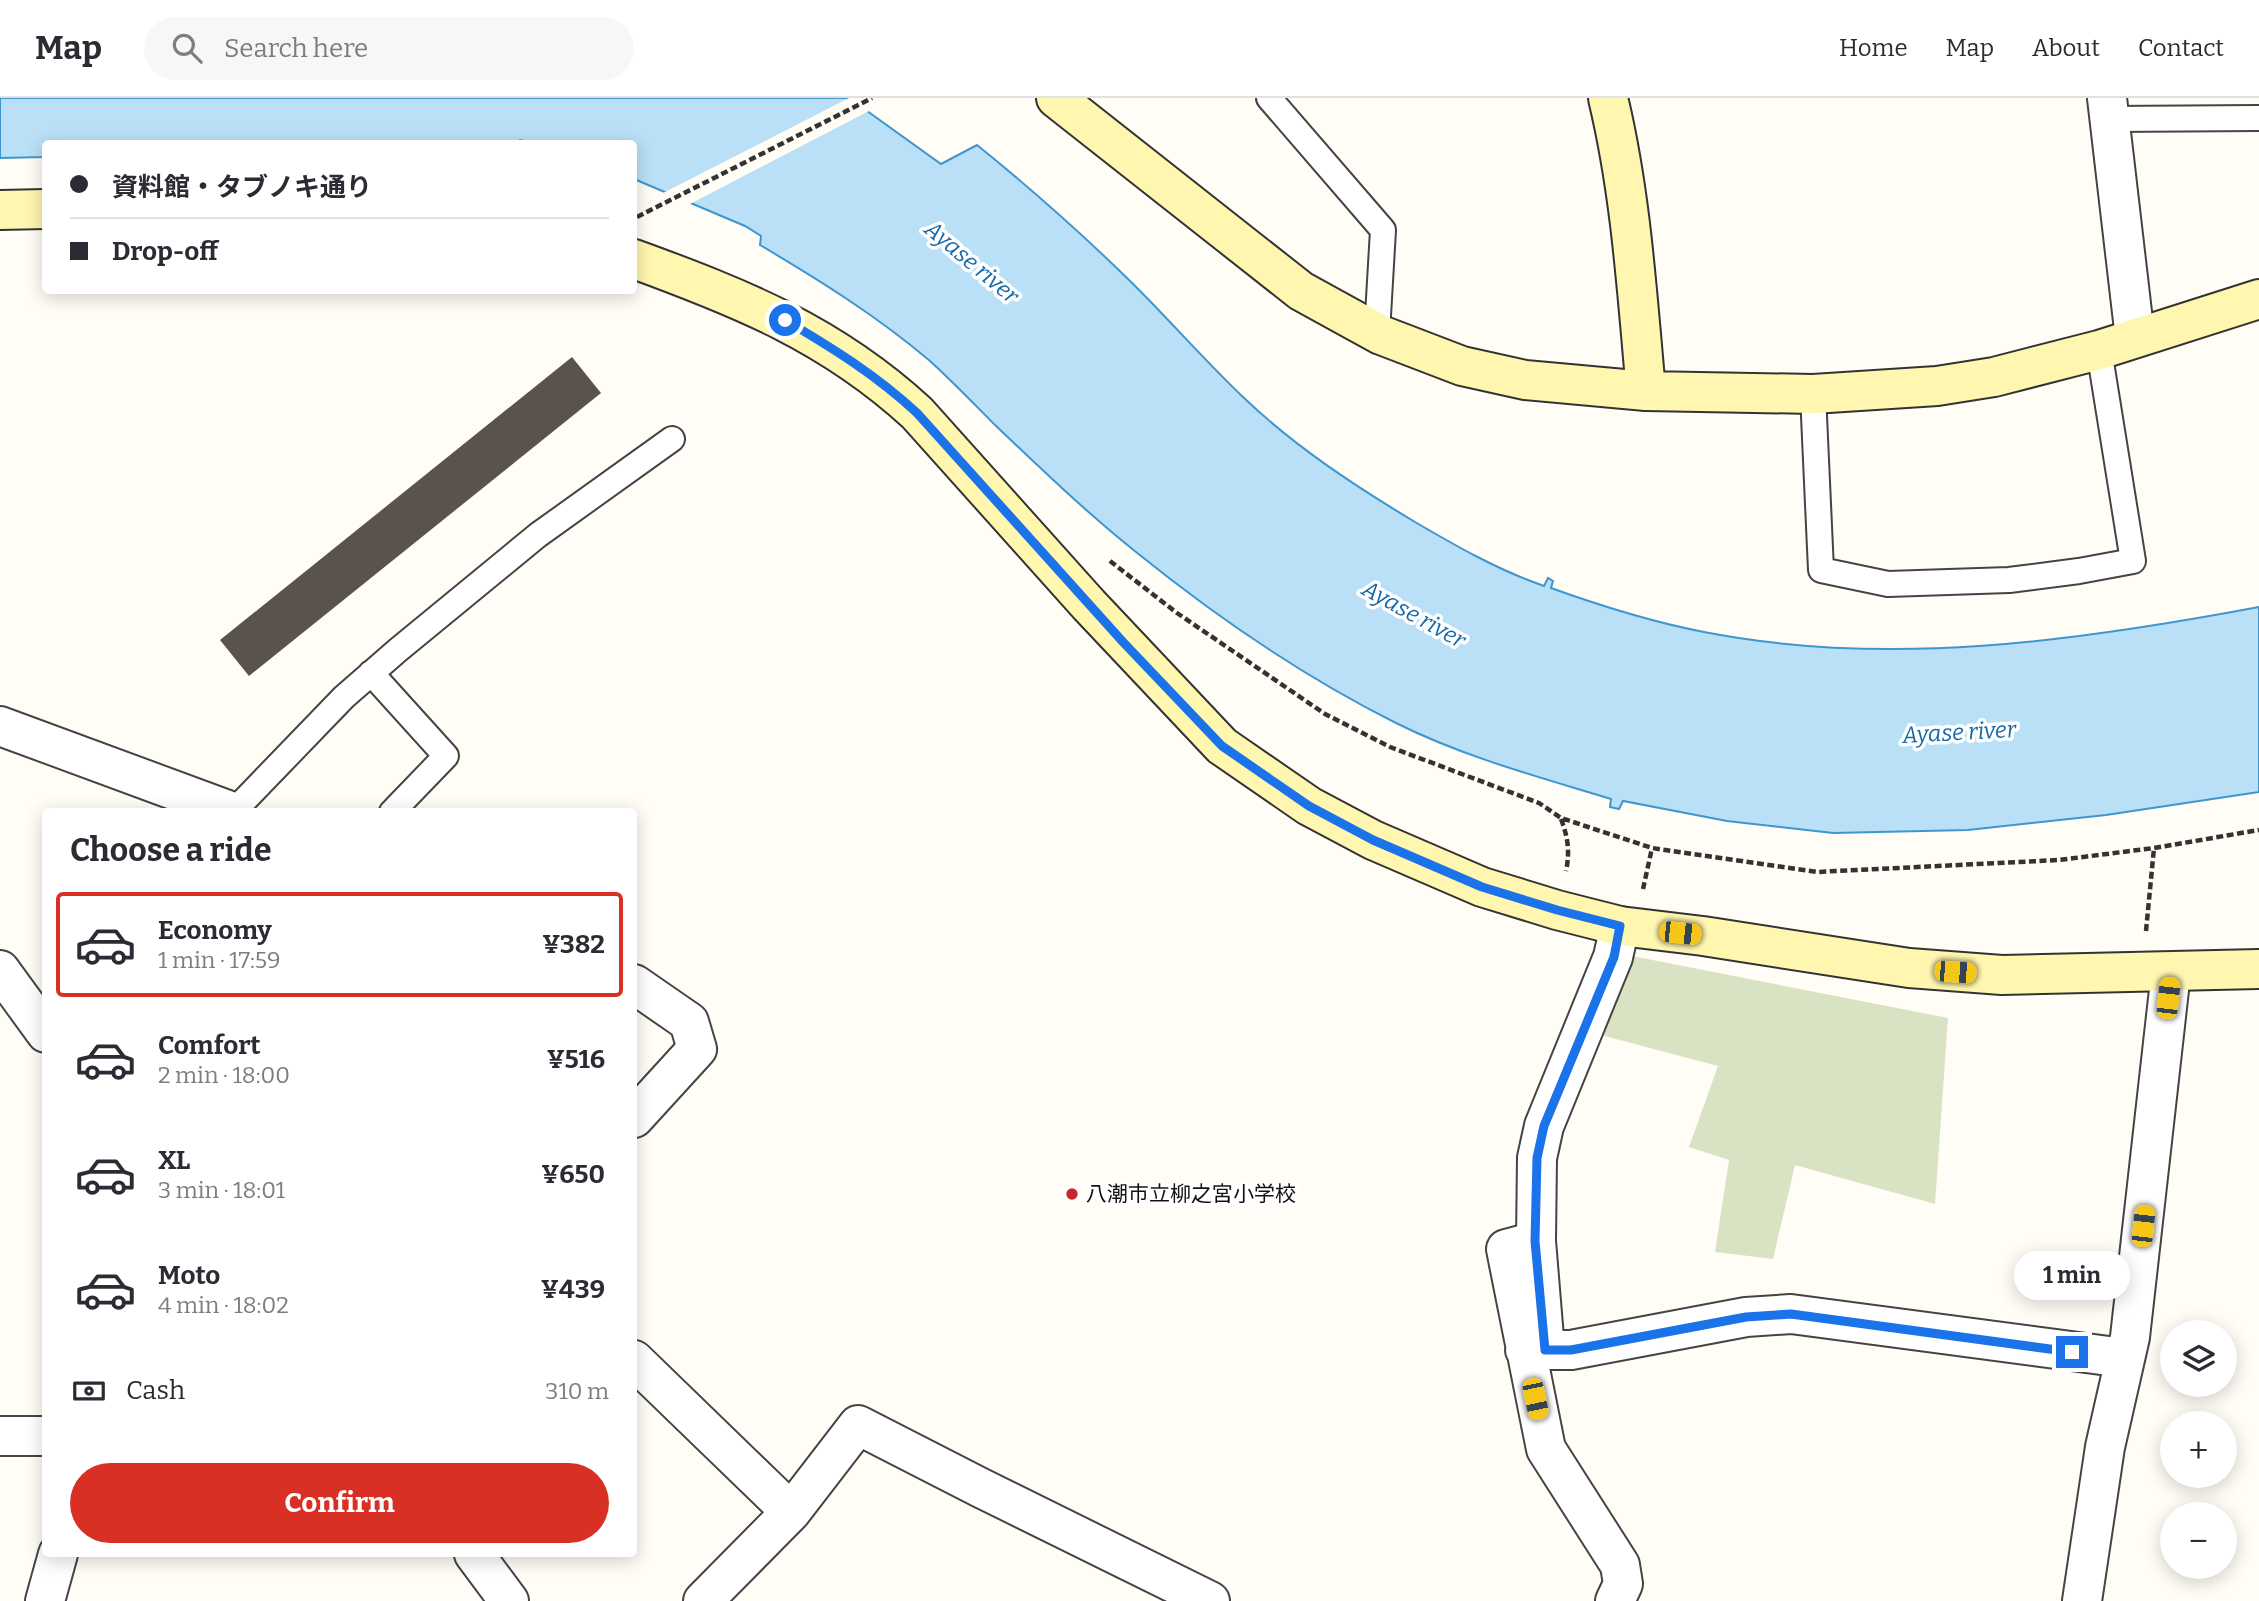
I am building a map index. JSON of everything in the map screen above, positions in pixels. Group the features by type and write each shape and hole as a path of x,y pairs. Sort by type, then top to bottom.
{"street":[{"path":"1056,98 1301,291 1377,332 1462,366 1525,380 1646,391 1813,394 1937,386 1994,377 2099,350 2259,299"},
{"path":"1608,98 1618,142 1637,292 1646,391"},
{"path":"2108,108 2135,338"},
{"path":"0,210 42,209"},
{"path":"637,260 785,320 842,353 886,384 917,413 1097,615 1222,746 1309,806 1373,840 1482,887 1620,926 1909,968 2002,975 2259,969"},
{"path":"0,726 222,808"},
{"path":"1615,1601 1623,1584 1620,1565 1546,1449 1535,1350 1535,1241 1537,1158 1544,1126 1614,957 1620,926"},
{"path":"0,970 42,1028"},
{"path":"2085,1601 2105,1447 2130,1337 2141,1252 2156,973"},
{"path":"637,986 689,1022 697,1049 637,1115"},
{"path":"1535,1350 1571,1350 1746,1317 1791,1314 2124,1358"},
{"path":"637,1363 791,1512"},
{"path":"703,1601 791,1512 858,1425 1210,1601"},
{"path":"0,1436 42,1436"},
{"path":"45,1601 57,1557"},
{"path":"476,1557 509,1601"}],"lane":[{"path":"1269,98 1383,230 1377,332"},
{"path":"2108,108 2259,118"},
{"path":"1813,394 1821,570 1888,584 2009,580 2079,571 2133,561 2099,350"},
{"path":"237,808 344,697 371,673 538,535 671,439"},
{"path":"371,673 446,756 396,808"}],"path":[{"path":"637,217 872,98"},
{"path":"1100,554 1177,613 1325,714 1390,747 1538,803 1561,818 1652,848 1817,872 2059,860 2154,848 2259,830"},
{"path":"1561,818 1568,836 1569,860 1564,880"},
{"path":"2154,848 2156,973"}],"green space":[{"path":"1632,956 1948,1018 1935,1204 1795,1165 1773,1259 1715,1252 1729,1160 1689,1147 1718,1066 1597,1034"}],"water":[{"name":"Ayase river","path":"0,98 849,98 941,164 977,145 1091,244 1243,397 1304,449 1430,531 1527,580 1544,586 1548,578 1553,581 1551,588 1627,613 1685,628 1773,643 1843,648 1983,646 2122,630 2259,607 2259,792 2106,815 1968,830 1833,833 1727,821 1623,801 1619,809 1610,807 1611,799 1502,766 1396,723 1328,686 1262,644 1197,599 1117,537 930,361 889,329 826,285 760,245 761,236 745,226 637,180 637,140 42,140 42,157 0,158"}],"pier":[{"path":"849,98 855,98 871,110 688,205 663,193"}],"building":[{"path":"572,357 601,393 249,676 220,640"}],"place":[{"name":"八潮市立柳之宮小学校","path":"1072,1194"}],"route":[{"path":"785,320 842,353 886,384 917,413 1156,679 1222,746 1309,806 1373,840 1482,887 1620,926 1614,957 1544,1126 1537,1158 1535,1241 1545,1350 1571,1350 1746,1317 1791,1314 2072,1352"}]}
